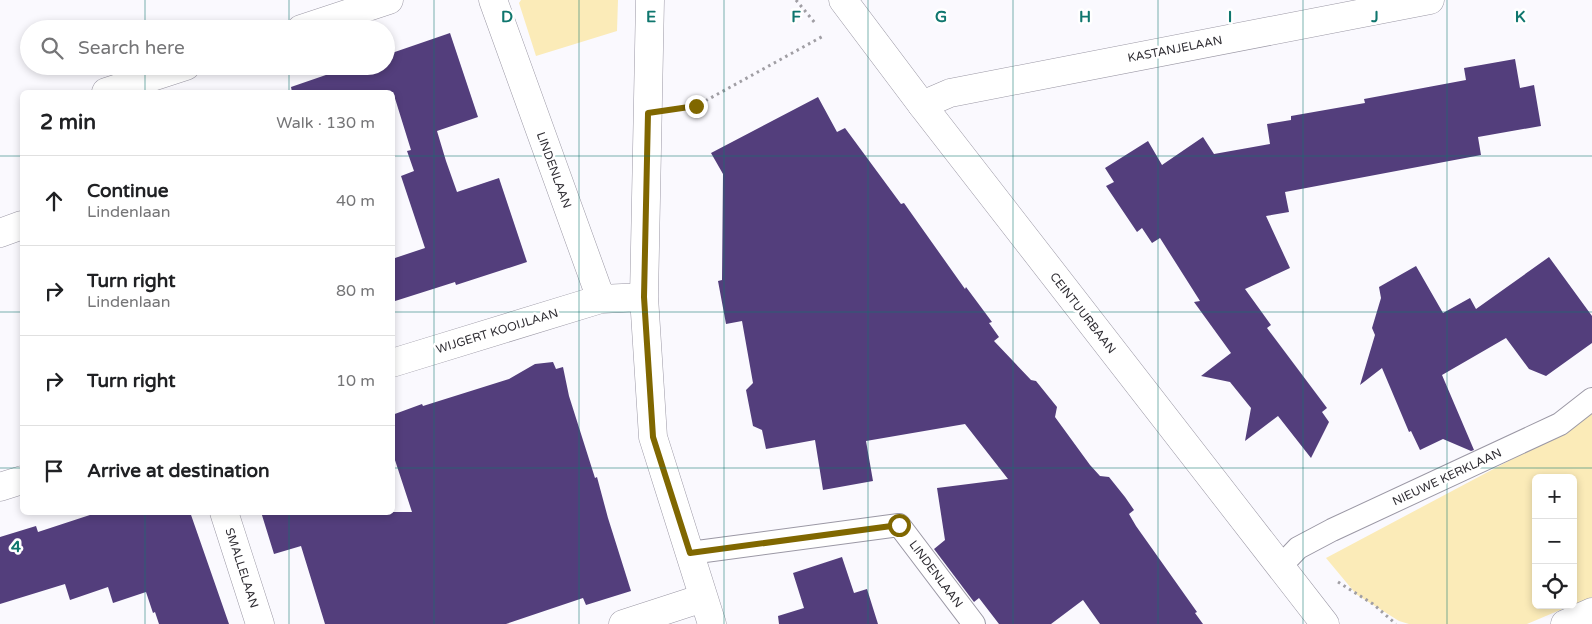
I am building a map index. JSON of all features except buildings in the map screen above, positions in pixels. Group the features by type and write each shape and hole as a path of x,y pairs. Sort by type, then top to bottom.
{"street":[{"path":"328,20 389,0"},
{"name":"LINDENLAAN","path":"493,0 601,299"},
{"path":"650,0 644,297 653,437 712,624"},
{"name":"CEINTUURBAAN","path":"842,0 922,105 1289,558 1325,624"},
{"name":"KASTANJELAAN","path":"922,105 950,92 1430,0"},
{"path":"112,90 158,75"},
{"path":"0,233 20,227"},
{"path":"601,299 644,297"},
{"name":"WIJGERT KOOIJLAAN","path":"395,362 601,299"},
{"path":"0,488 20,481"},
{"name":"SMALLELAAN","path":"225,515 260,624"},
{"path":"623,624 703,598"},
{"path":"1565,624 1592,612"}],"lane":[{"name":"NIEUWE KERKLAAN","path":"1289,558 1332,530 1560,424 1592,399"},
{"name":"LINDENLAAN","path":"690,553 899,525 974,624"}],"path":[{"path":"648,113 696,106 825,35"}],"shaded area":[{"path":"521,0 618,0 617,31 536,56 519,3"},
{"path":"1592,412 1592,597 1577,603 1577,474 1532,474 1532,609 1563,609 1527,624 1409,624 1399,621 1356,594 1326,558 1578,424"}],"route":[{"path":"696,106 648,113 644,297 653,437 690,553 899,525"}]}
